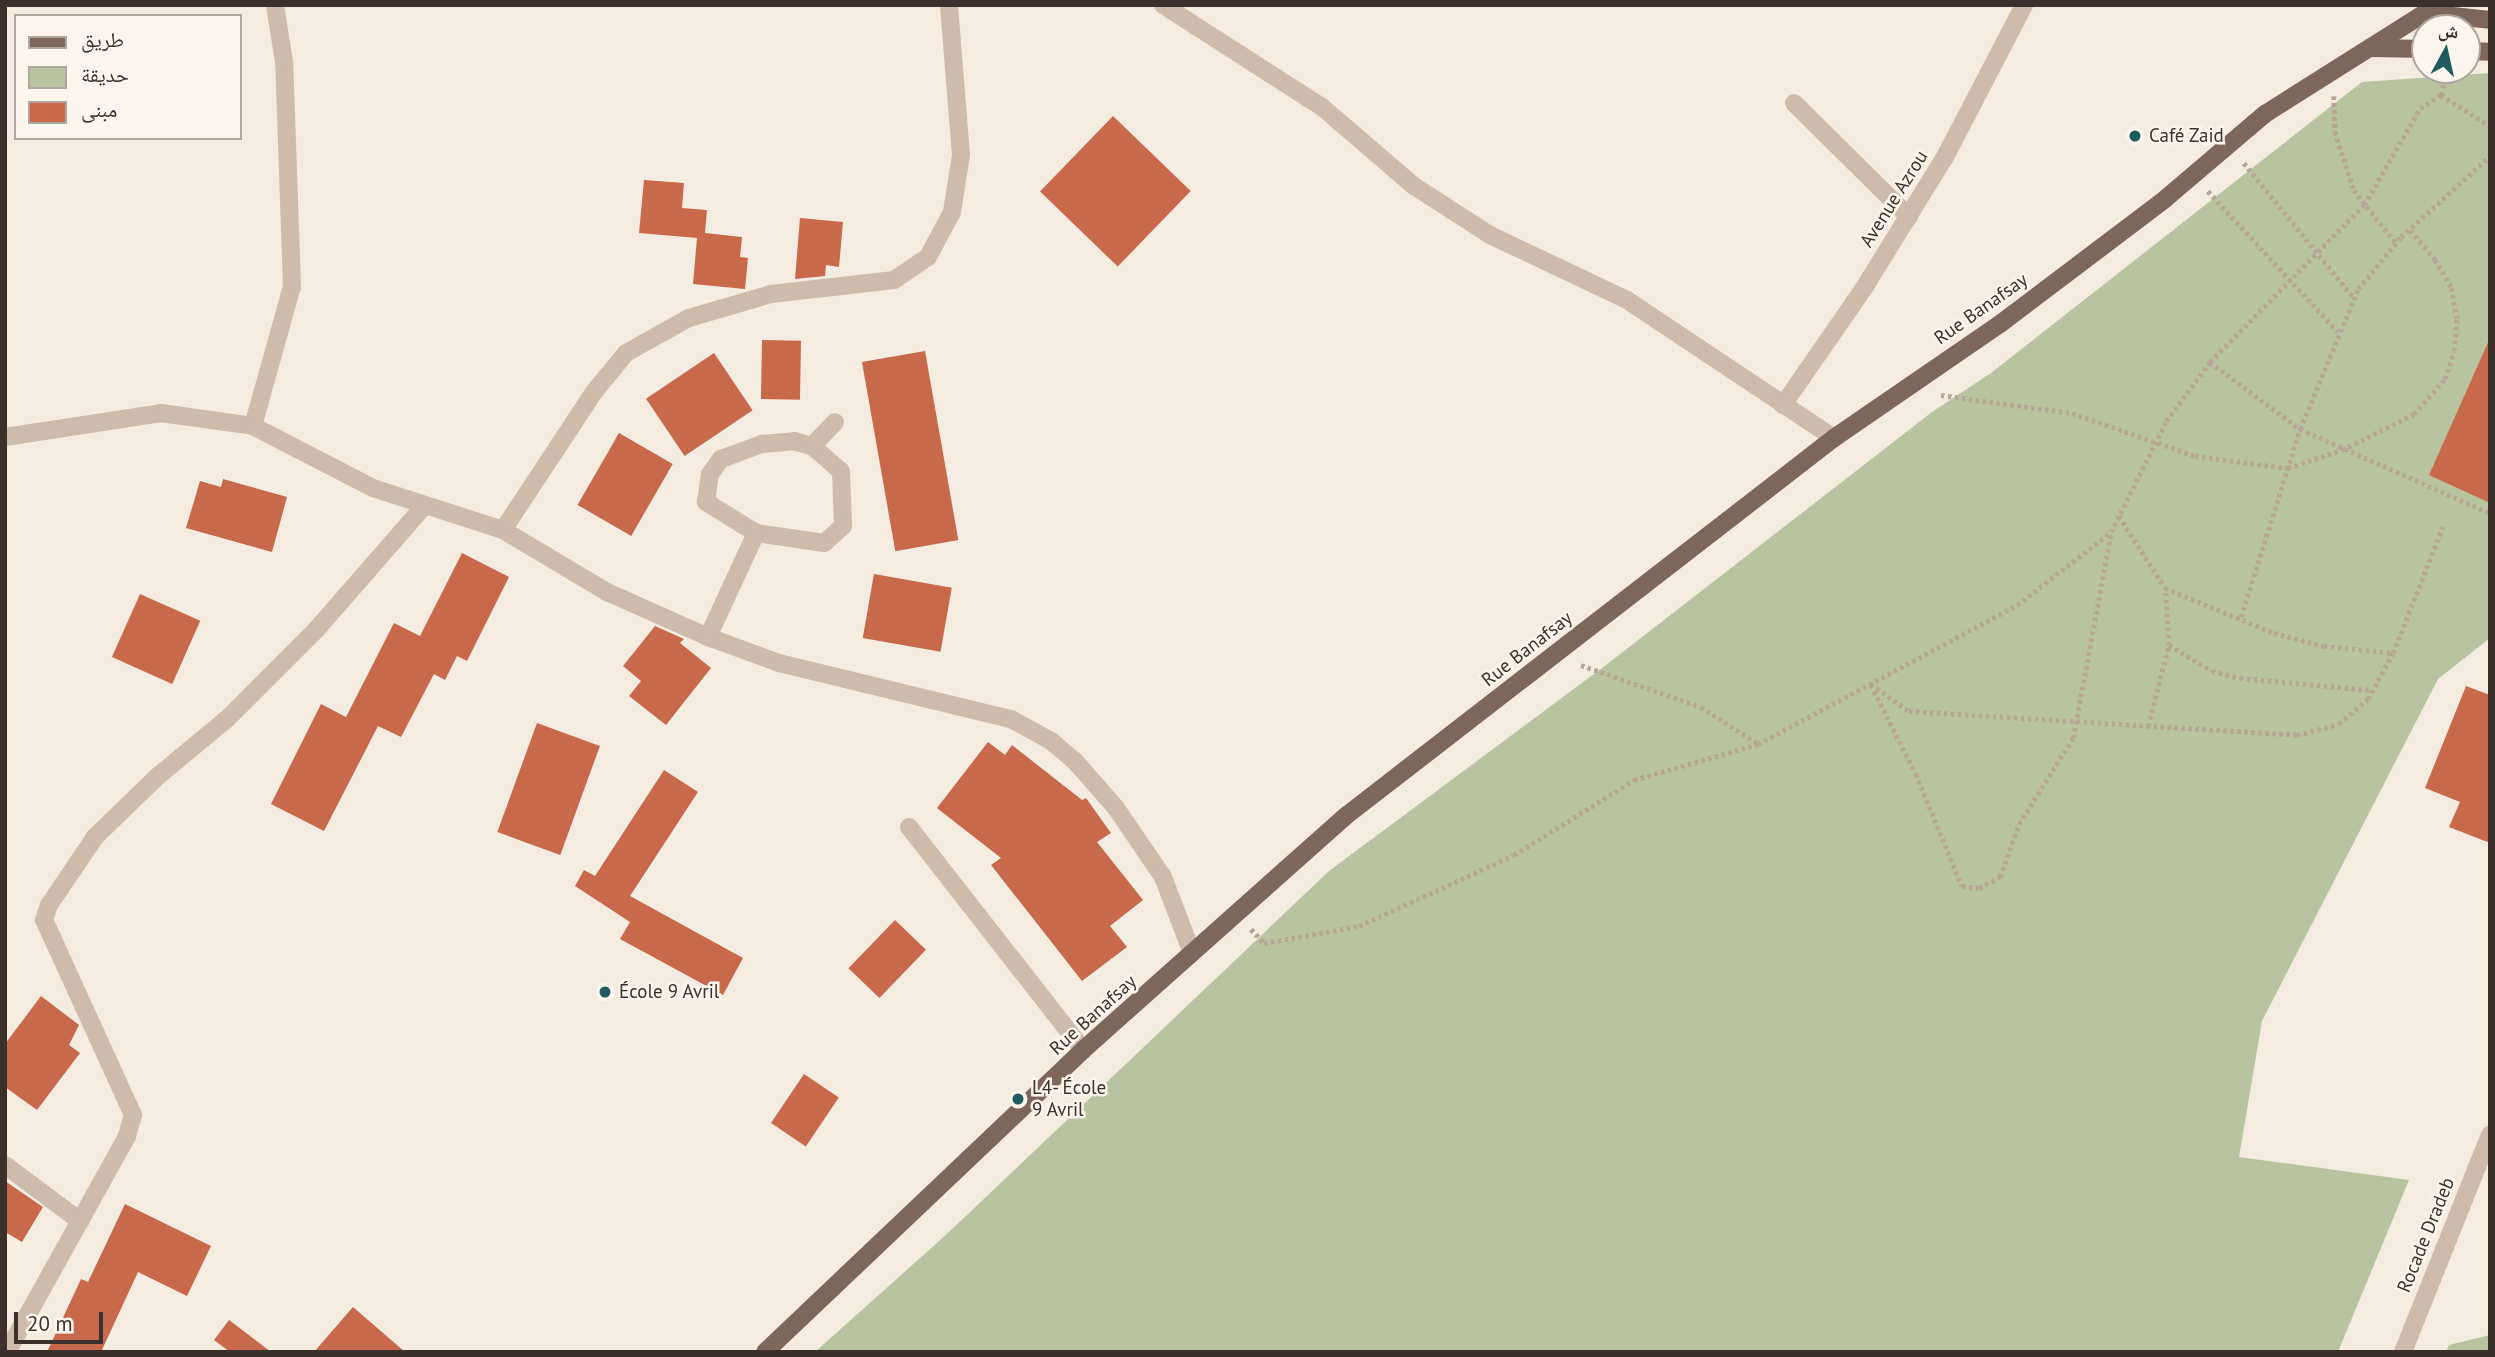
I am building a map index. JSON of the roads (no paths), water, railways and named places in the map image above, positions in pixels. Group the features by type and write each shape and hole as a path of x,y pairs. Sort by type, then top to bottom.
{"main road":[{"name":"Rue Banafsay","path":"765,1352 1083,1050 1347,815 1834,438 2000,324 2194,175 2265,114 2431,9 2490,20"},
{"path":"2370,48 2411,49"}],"street":[{"path":"253,426 292,286 284,62 275,5"},
{"path":"503,530 594,392 626,353 689,318 771,294 894,280 928,257 951,212 961,155 949,5"},
{"path":"1163,5 1322,107 1425,193 1490,235 1627,300 1834,438"},
{"name":"Avenue Azrou","path":"1783,405 1909,217 2024,5"},
{"path":"1794,103 1909,217"},
{"path":"5,437 161,413 253,426 373,488 503,530 607,592 708,637 779,663 1011,719 1051,741 1116,808 1163,877 1192,953"},
{"path":"812,446 835,422"},
{"path":"794,442 812,446 841,471 843,526 824,543 756,533 706,502 710,474 721,459 762,444 794,442"},
{"path":"7,1352 127,1136 133,1115 48,931 46,912 95,837 296,650 424,506"},
{"path":"708,637 756,533"},
{"path":"909,827 1083,1050"},
{"name":"Rocade Dradeb","path":"2403,1352 2490,1135"},
{"path":"5,1166 80,1221"}],"place":[{"name":"Café Zaid","path":"2135,136"},
{"name":"École 9 Avril","path":"605,992"},
{"name":"L4- École 9 Avril","path":"1018,1099"}]}
